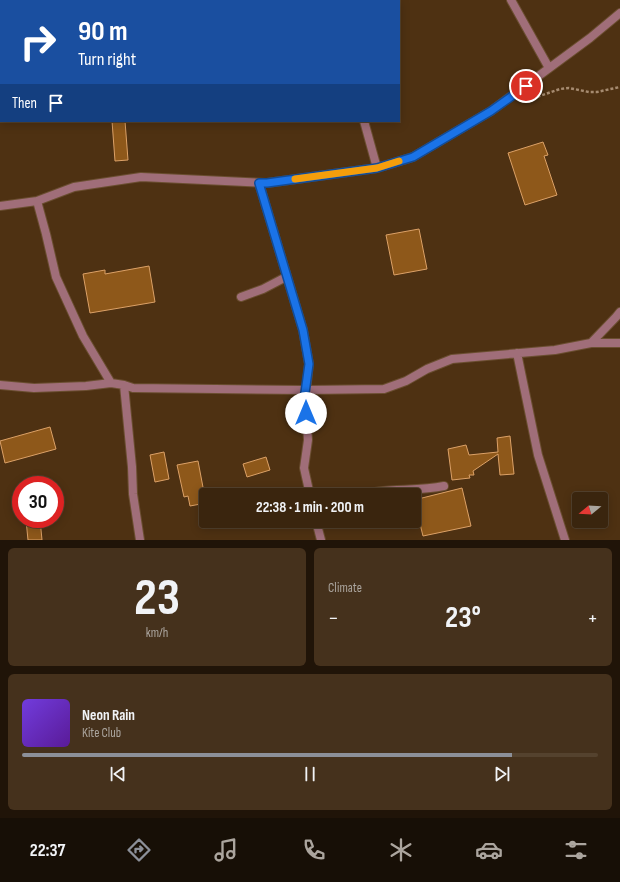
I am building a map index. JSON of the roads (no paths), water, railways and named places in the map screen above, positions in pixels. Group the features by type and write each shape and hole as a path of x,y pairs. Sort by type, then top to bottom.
{"street":[{"path":"511,0 549,68"},
{"path":"0,206 37,201 74,187 141,177 267,183 377,168 413,157 491,111 590,38 620,13"},
{"path":"364,122 377,168"},
{"path":"259,183 303,330 309,364 304,400 308,440 304,468 308,488"},
{"path":"37,201 56,277 83,336 111,383"},
{"path":"240,297 263,289 286,277"},
{"path":"591,343 620,312"},
{"path":"0,385 34,388 86,386 111,383 133,388 306,390 384,389 406,382 428,369 452,359 556,350 591,343 620,343"},
{"path":"517,354 538,455 565,540"},
{"path":"124,385 132,460 133,494 140,540"},
{"path":"421,490 444,486"},
{"path":"318,528 321,540"}]}
